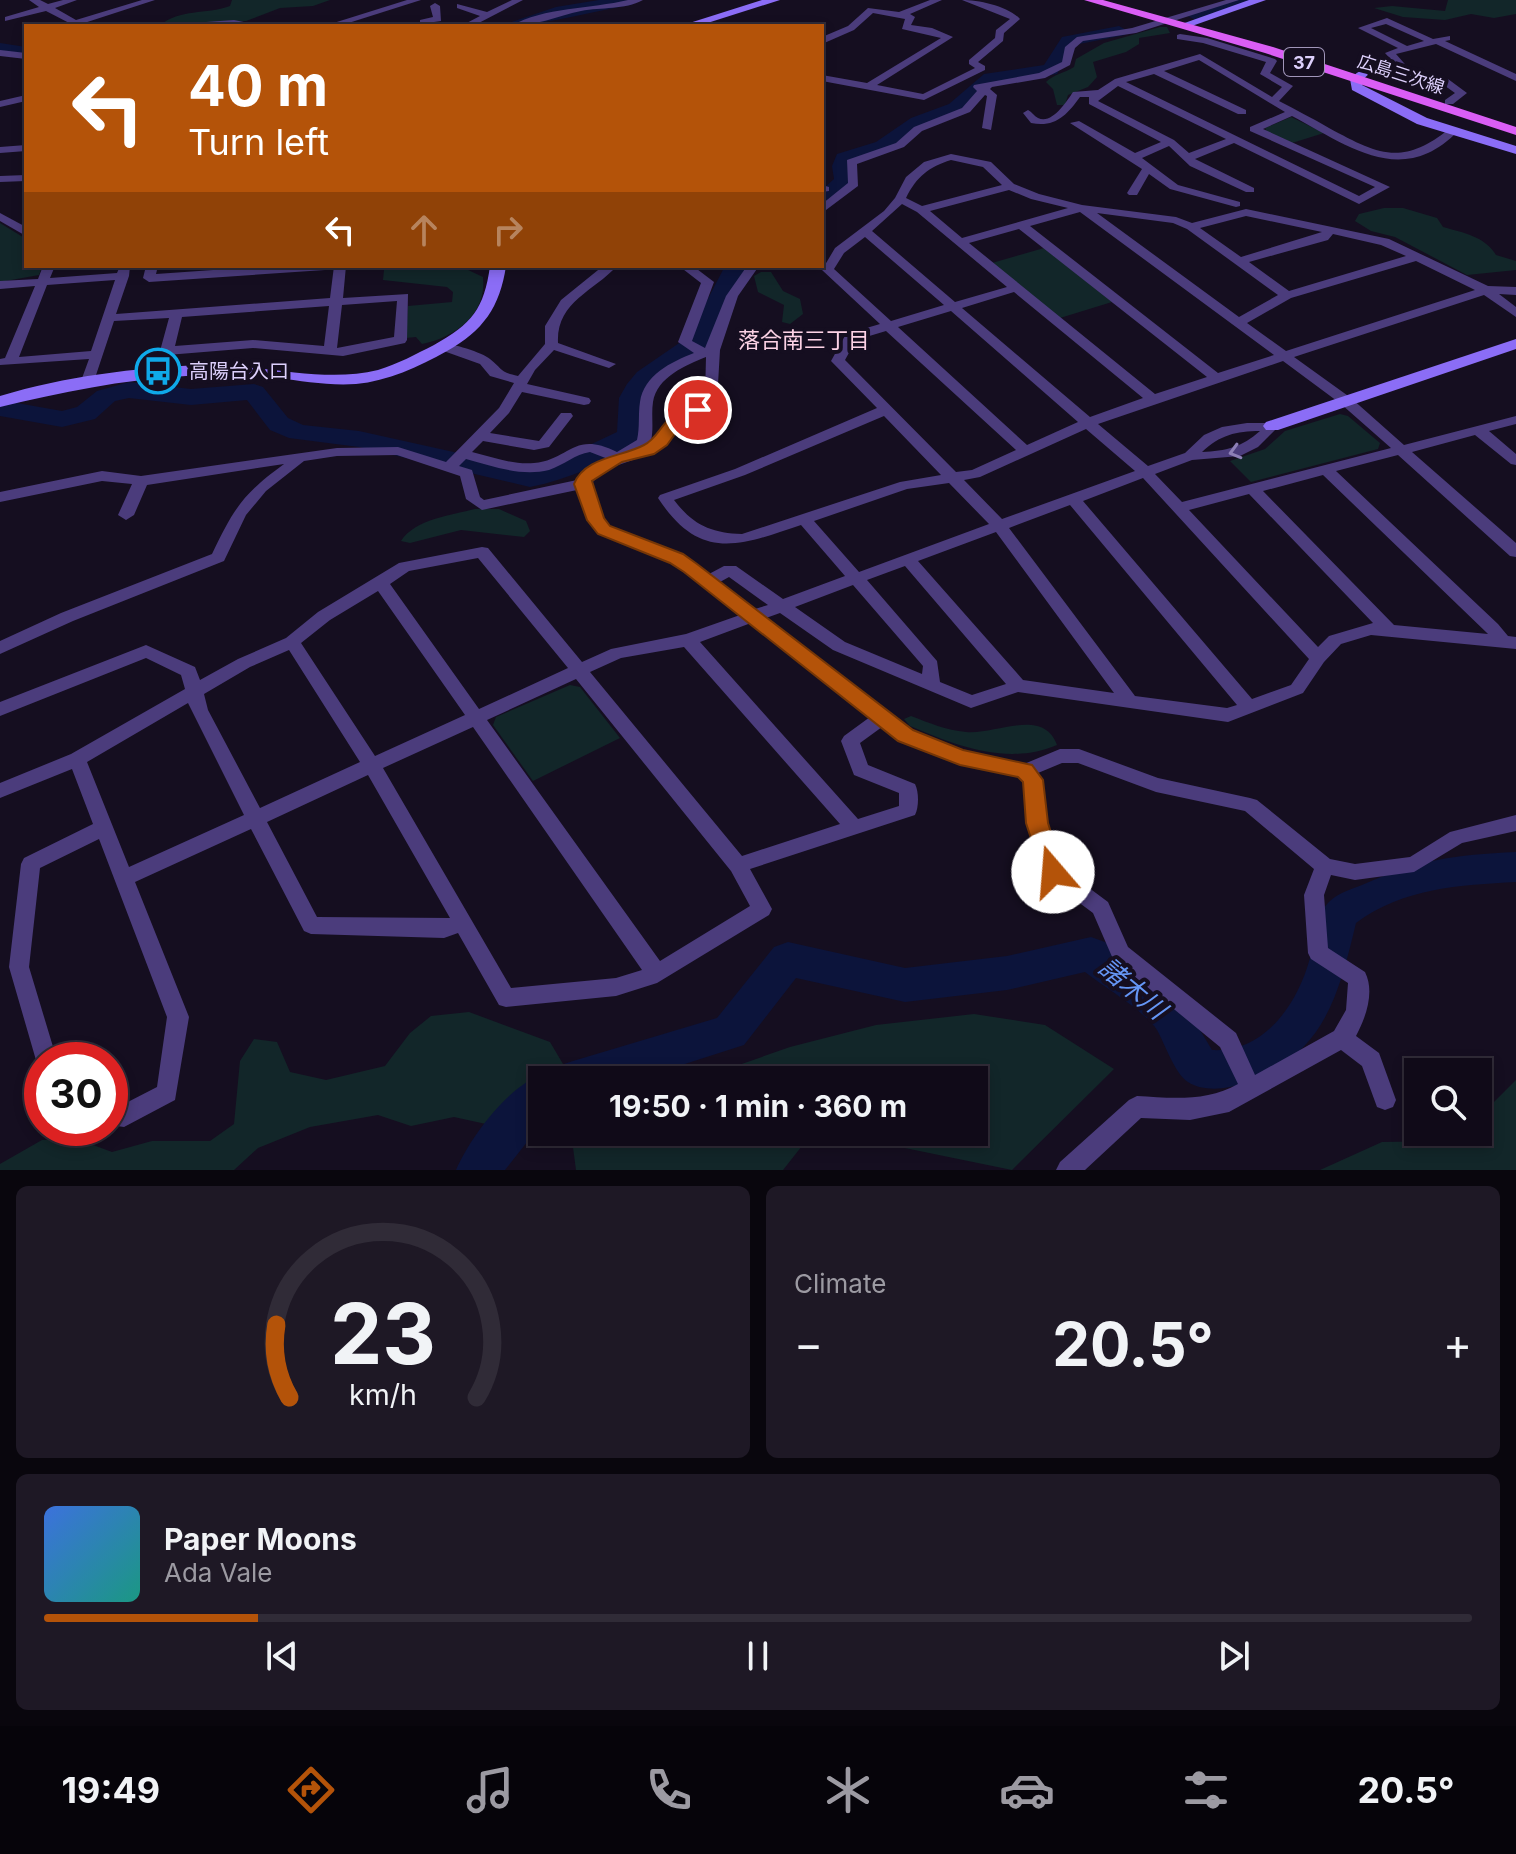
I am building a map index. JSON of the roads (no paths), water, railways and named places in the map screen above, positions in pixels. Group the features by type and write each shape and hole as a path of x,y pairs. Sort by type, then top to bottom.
{"main road":[{"name":"広島三次線","path":"1090,0 1360,76 1516,124"},
{"name":"広島三次線","path":"1107,0 1264,52 1360,76 1516,131"}],"street":[{"path":"33,0 75,23 151,0"},
{"path":"8,19 73,0"},
{"path":"336,24 419,0 423,24 438,19 435,6"},
{"path":"471,24 519,0"},
{"path":"523,24 582,8 610,7 639,0"},
{"path":"693,24 774,0"},
{"path":"864,0 871,10 910,17 905,27 929,30 948,37 871,85"},
{"path":"900,15 938,0"},
{"path":"824,78 924,97 961,82 982,68 972,62 1000,39 999,32 1015,19 966,0"},
{"path":"1180,24 1232,0"},
{"path":"824,208 854,184 851,162 900,145 918,129 954,116 981,88 999,80 1049,74 1067,63 1070,47 1080,39 1180,24 1260,0"},
{"path":"460,6 489,16"},
{"path":"824,40 851,28 871,10"},
{"path":"1407,49 1363,28 1387,21 1439,40 1516,78"},
{"path":"220,24 242,24"},
{"path":"1439,40 1390,53 1408,73 1444,81 1462,93 1449,102"},
{"path":"1264,52 1272,61 1265,74 1288,86 1273,101"},
{"path":"0,53 24,56"},
{"path":"1250,190 1187,158 1170,142 1093,102 1118,82 1200,57 1250,92 1374,154 1431,150 1453,131"},
{"path":"1154,70 1242,112"},
{"path":"1360,76 1356,87 1361,92 1422,121 1516,150"},
{"path":"961,82 992,95 987,128"},
{"path":"1118,82 1359,201 1384,187 1254,129 1293,112"},
{"path":"1028,113 1035,121 1051,121 1072,105 1077,94 1101,93"},
{"path":"0,104 24,98"},
{"path":"1075,123 1134,157 1174,187 1236,204"},
{"path":"1187,158 1236,139"},
{"path":"1134,157 1170,142"},
{"path":"0,150 24,148"},
{"path":"1025,451 828,270 839,251 900,199 910,179 928,164 951,157 987,164 1010,186 1035,197 1082,208 1176,220 1191,227 1287,295"},
{"path":"1133,193 1144,172 1150,169"},
{"path":"1315,178 1339,169"},
{"path":"0,179 24,178"},
{"path":"921,210 1010,186"},
{"path":"900,199 921,210 1153,399"},
{"path":"960,242 1082,208"},
{"path":"1082,208 1346,401 1516,552"},
{"path":"1191,227 1246,212 1385,242 1486,290 1516,313"},
{"path":"0,216 24,231"},
{"path":"1021,225 1215,377"},
{"path":"1240,261 1324,237 1330,230"},
{"path":"865,231 1144,471 1318,658"},
{"path":"1239,322 1287,295 1417,257"},
{"path":"48,268 5,362 97,354"},
{"path":"152,268 149,278 296,268"},
{"path":"330,352 340,268"},
{"path":"0,402 88,381 220,370 303,379 353,380 402,369 482,320 491,308 498,268"},
{"path":"457,461 552,345 551,326 565,303 609,268"},
{"path":"688,268 708,282 685,342 701,349"},
{"path":"457,461 467,473 473,499 482,505 582,484 599,467 607,453 644,442 648,428 647,397 655,382 701,349 752,268"},
{"path":"0,285 124,271 88,381"},
{"path":"1016,288 851,337 838,361 999,525 1128,699"},
{"path":"885,410 740,472 665,498 683,525 715,539 743,539 806,521 905,485 975,474 1087,423 1283,355 1486,290 1516,291"},
{"path":"109,318 336,301 404,297 400,340 330,352 253,344 167,351 176,313"},
{"path":"1190,456 1206,437 1228,427 1272,426 1516,344"},
{"path":"552,345 609,364"},
{"path":"443,346 485,361 495,373 521,384 584,401"},
{"path":"0,497 102,476 141,481 172,474 302,460 337,452 381,449 436,461 534,468 587,446 607,453 648,450 661,441 677,420 706,405 712,398 701,349"},
{"path":"480,436 534,446 544,444 566,416"},
{"path":"1178,508 1516,420"},
{"path":"127,877 617,653 688,640 1190,456 1241,452 1255,445 1272,426"},
{"path":"1478,430 1516,461"},
{"path":"0,648 67,617 218,557 239,513 261,488 302,460"},
{"path":"1325,469 1509,643"},
{"path":"126,515 141,481"},
{"path":"582,484 596,520 604,530 676,558 882,718 931,747 1025,771 1033,780 1037,823 1053,872 1101,908 1120,953 1228,1040 1251,1089"},
{"path":"1252,488 1390,631"},
{"path":"1073,499 1248,706"},
{"path":"806,521 931,665 931,685"},
{"path":"0,791 77,759 244,663 292,642 324,616 405,567 482,552 738,865 762,909 657,974 616,987 506,998 372,766 292,642"},
{"path":"908,560 1018,686"},
{"path":"707,582 730,570 839,646 971,702 1018,686 1228,715 1297,689 1318,658 1335,640 1371,629 1509,643"},
{"path":"380,582 657,974"},
{"path":"688,640 853,826"},
{"path":"0,709 146,651 189,671 199,710 311,925 444,929 464,922"},
{"path":"738,865 908,810 908,789 860,770 850,741 882,718"},
{"path":"1025,771 1060,756 1079,756 1156,785 1250,805 1325,866 1355,872 1414,864 1457,837 1516,823"},
{"path":"77,759 127,877 178,1017 167,1093 128,1114"},
{"path":"41,1042 19,967 31,864 104,827"},
{"path":"1068,1170 1137,1107 1190,1109 1229,1101 1342,1038 1352,1023 1361,996 1358,978 1318,953 1314,895 1325,866"},
{"path":"1342,1038 1371,1060 1385,1100"}],"waterway":[{"path":"516,24 562,11 631,0"},
{"path":"1197,16 1246,0"},
{"path":"824,200 845,180 844,158 883,146 918,122 956,108 980,84 991,78 1050,70 1068,41 1119,31"},
{"path":"0,48 13,53 24,52"},
{"path":"0,408 62,419 86,413 106,396 129,390 191,397 254,392 279,424 298,432 359,439 530,478 544,476 582,462 629,436 632,398 639,384 697,342 735,268"},
{"name":"諸木川","path":"619,1066 730,1032 788,959 905,985 1007,973 1091,954 1168,1013 1200,1068 1236,1067 1253,1062 1282,1043 1306,1015 1323,979 1340,914 1348,908 1415,878 1450,870 1516,867"},
{"name":"諸木川","path":"478,1170 528,1108"}],"place":[{"name":"高陽台入口","path":"158,371"}],"district":[{"name":"落合南三丁目","path":"804,340"}]}
